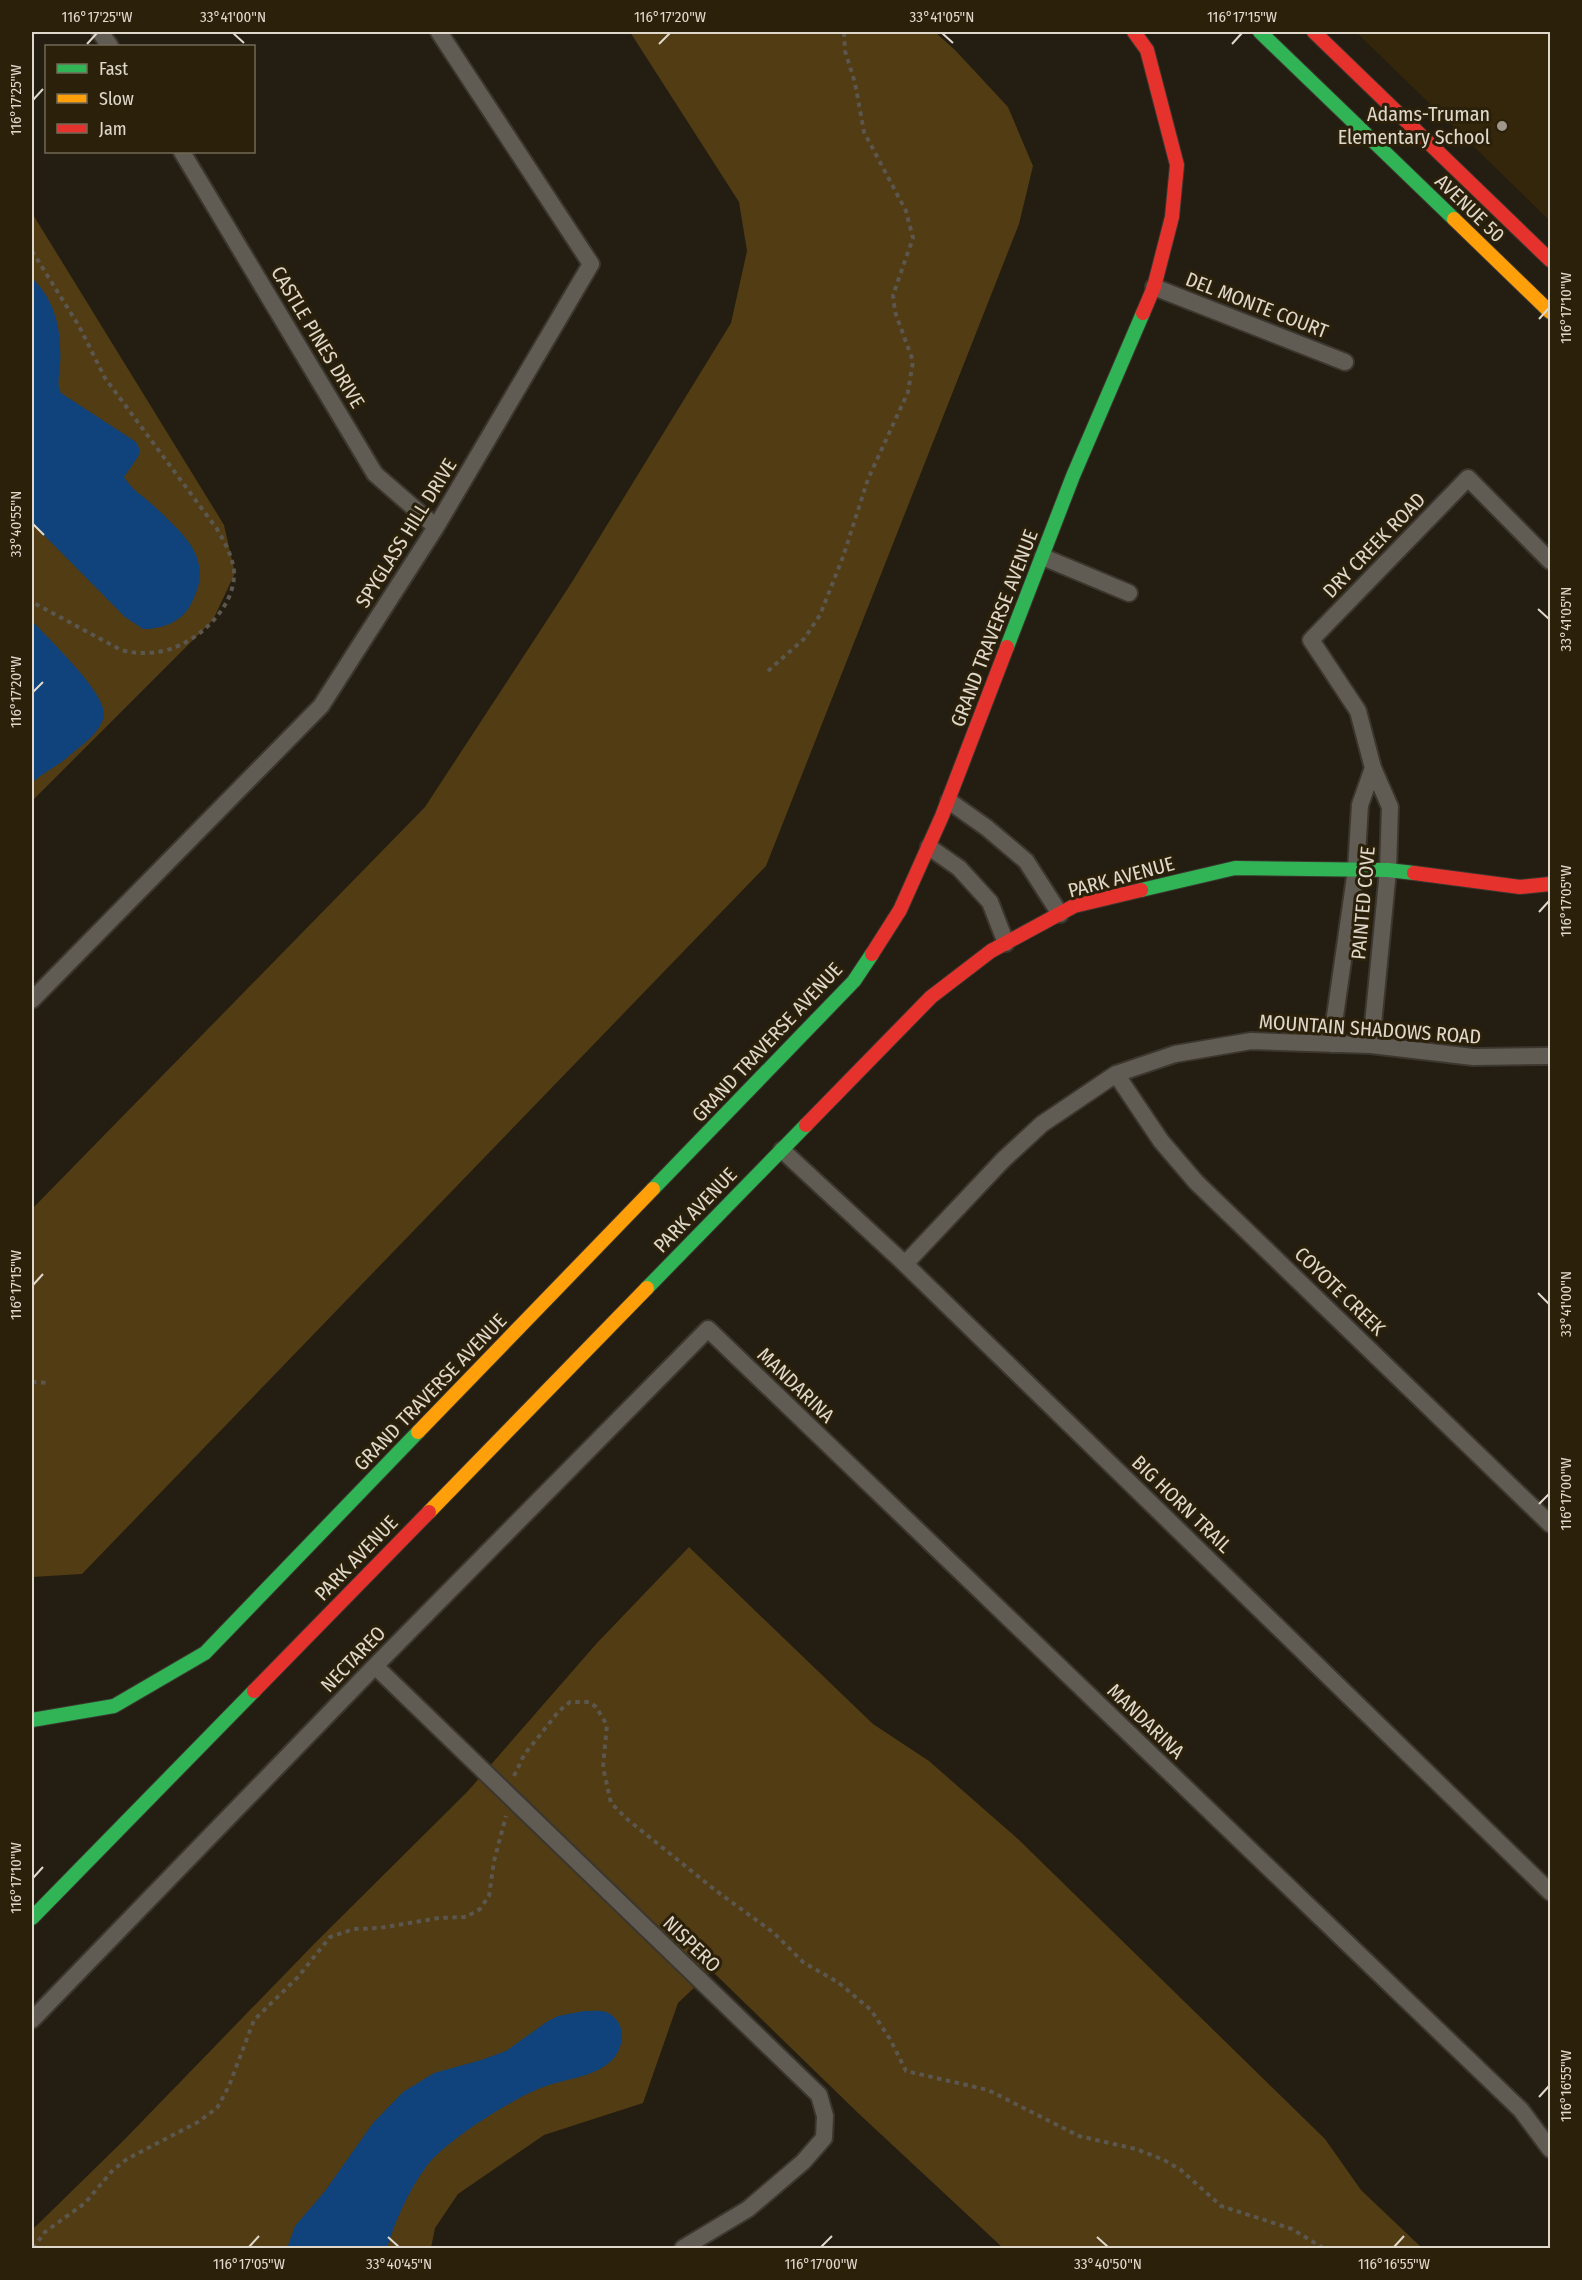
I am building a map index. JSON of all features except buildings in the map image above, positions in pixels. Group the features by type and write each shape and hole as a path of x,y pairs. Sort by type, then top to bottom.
{"street":[{"path":"100,32 109,45"},
{"name":"SPYGLASS HILL DRIVE","path":"32,1000 321,706 436,528 591,264 439,32"},
{"name":"GRAND TRAVERSE AVENUE","path":"32,1720 114,1706 205,1653 854,981 900,910 949,801 1073,476 1154,287 1173,217 1177,165 1147,50 1134,32"},
{"name":"AVENUE 50","path":"1260,32 1551,312"},
{"name":"AVENUE 50","path":"1314,32 1551,260"},
{"name":"CASTLE PINES DRIVE","path":"183,153 375,474 436,528"},
{"name":"DEL MONTE COURT","path":"1154,287 1345,362"},
{"name":"DRY CREEK ROAD","path":"1311,640 1467,478 1551,561"},
{"path":"1042,557 1129,593"},
{"name":"PAINTED COVE","path":"1311,640 1358,711 1373,768 1390,807 1388,870 1371,1045"},
{"name":"PAINTED COVE","path":"1331,1044 1356,870 1360,805 1373,768"},
{"path":"949,801 987,828 1026,861 1060,914"},
{"path":"929,847 959,867 990,902 1006,943"},
{"name":"PARK AVENUE","path":"32,1918 931,997 991,951 1074,906 1235,868 1388,870 1520,887 1551,884"},
{"name":"MOUNTAIN SHADOWS ROAD","path":"905,1264 1003,1160 1042,1124 1116,1074 1175,1054 1251,1041 1371,1045 1473,1057 1551,1056"},
{"name":"COYOTE CREEK","path":"1116,1074 1161,1142 1196,1182 1551,1524"},
{"name":"BIG HORN TRAIL","path":"782,1150 905,1264 1551,1892"},
{"name":"NECTAREO","path":"32,2020 375,1666 708,1329"},
{"name":"MANDARINA","path":"708,1329 1512,2102 1551,2149"},
{"name":"NISPERO","path":"375,1666 819,2095 825,2116 824,2138 803,2162 748,2209 683,2248"}],"path":[{"path":"768,671 804,639 820,615 843,557 868,479 908,392 913,361 895,312 893,295 913,238 906,211 864,132 855,83 845,51 844,32"},
{"path":"32,251 79,326 105,378 218,529 231,554 234,573 232,592 210,623 182,644 168,650 150,653 121,650 32,602"},
{"path":"32,1382 49,1383"},
{"path":"33,2248 45,2232 85,2203 113,2170 127,2159 198,2122 217,2108 229,2086 254,2020 298,1977 330,1937 354,1929 379,1928 439,1918 466,1917 480,1909 489,1896 494,1861 514,1773 524,1755 550,1721 570,1702 589,1702 596,1707 607,1725 603,1767 611,1803 627,1819 715,1890 774,1933 803,1962 839,1983 871,2010 890,2039 906,2071 988,2090 1079,2136 1136,2149 1164,2160 1181,2170 1221,2206 1292,2229 1323,2248"}],"shaded area":[{"path":"630,32 935,32 1008,107 1033,166 1019,224 766,866 82,1574 32,1577 32,1209 425,807 572,582 731,323 747,251 739,202"},
{"name":"Adams-Truman Elementary School","path":"1356,32 1550,32 1550,221"},
{"path":"32,213 224,525 235,573 213,620 32,801"},
{"path":"689,1547 873,1724 929,1761 1018,1839 1325,2139 1361,2190 1422,2248 1003,2248 857,2112 712,1971 678,2003 643,2103 544,2135 458,2194 435,2228 431,2248 32,2248 32,2230 124,2140 315,1943 468,1791 597,1643"}],"water":[{"path":"32,278 47,297 56,318 60,341 58,383 61,393 136,442 140,450 138,457 124,477 185,537 198,560 200,572 198,586 192,602 183,615 165,626 143,629 125,617 32,523"},
{"path":"32,622 87,681 102,705 104,714 100,726 91,738 32,783"},
{"path":"584,2011 606,2012 618,2022 622,2035 619,2050 615,2056 594,2072 525,2095 478,2123 447,2146 426,2167 408,2196 387,2248 287,2248 295,2226 325,2191 373,2123 403,2092 434,2073 506,2051 558,2016"}],"traffic: fast":[{"path":"1260,32 1454,219"},
{"path":"1007,647 1073,476 1143,313"},
{"path":"1141,890 1235,868 1388,870 1414,873"},
{"path":"653,1189 854,981 872,954"},
{"path":"647,1288 806,1125"},
{"path":"32,1720 114,1706 205,1653 418,1432"},
{"path":"32,1918 254,1691"}],"traffic: slow":[{"path":"1454,219 1550,312"},
{"path":"418,1432 653,1189"},
{"path":"429,1512 647,1288"}],"traffic: jam":[{"path":"1134,32 1147,50 1177,165 1172,217 1154,287 1143,313"},
{"path":"1314,32 1550,260"},
{"path":"872,954 900,910 942,816 1007,647"},
{"path":"1414,873 1520,887 1550,884"},
{"path":"806,1125 931,997 991,951 1074,906 1141,890"},
{"path":"254,1691 429,1512"}],"place":[{"name":"Adams-Truman Elementary School","path":"1502,126"}]}
